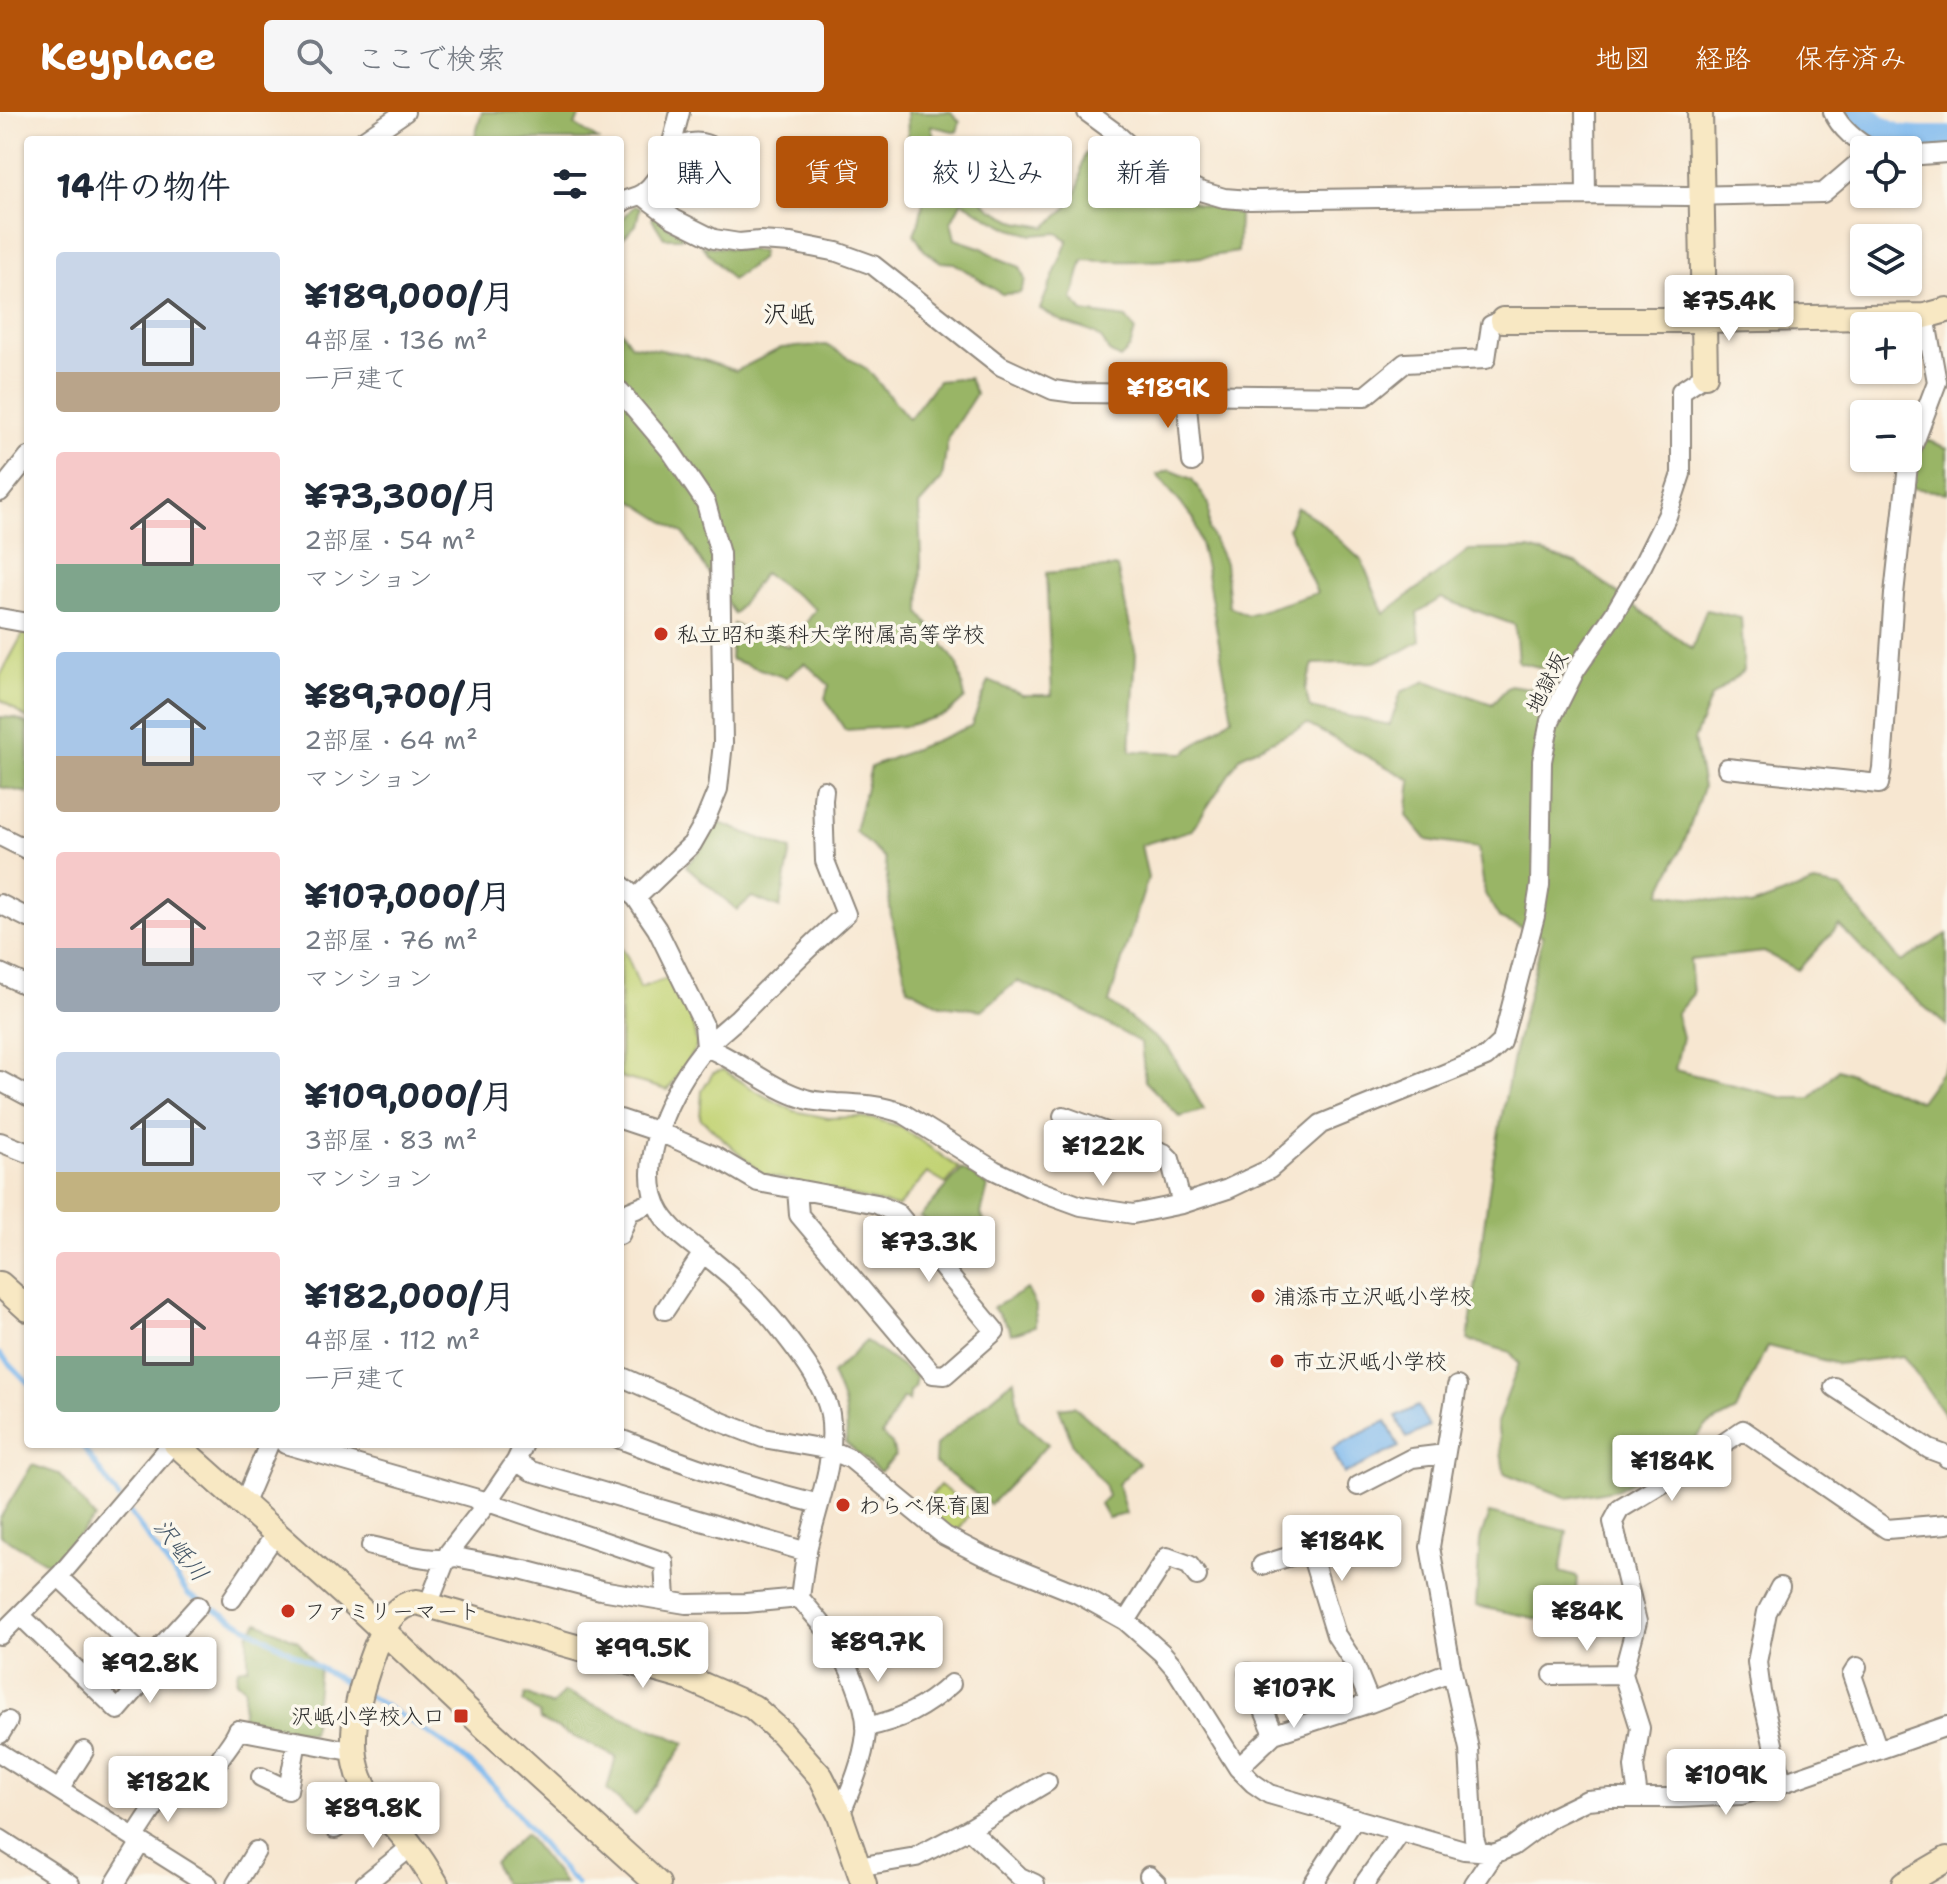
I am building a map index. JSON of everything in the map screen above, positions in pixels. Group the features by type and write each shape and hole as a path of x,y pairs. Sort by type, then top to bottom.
{"street":[{"path":"370,136 405,112"},
{"path":"673,136 680,112"},
{"path":"1087,112 1153,167 1200,191 1224,198 1250,200 1823,193 1850,170"},
{"path":"1585,112 1586,195"},
{"path":"1700,112 1705,375"},
{"path":"1833,112 1852,136"},
{"path":"1922,155 1947,153"},
{"path":"624,200 642,195 648,188"},
{"path":"642,195 674,219 714,239 739,243 791,243 837,252 873,265 1001,366 1053,390 1075,393 1365,396 1405,363 1486,359 1491,325 1503,320 1703,320 1936,313 1942,382 1909,456 1879,784 1727,768"},
{"name":"地獄坂","path":"1182,1204 1228,1189 1270,1169 1321,1124 1486,1057 1502,1042 1535,916 1540,885 1542,761 1550,721 1575,671 1642,566 1667,516 1681,474 1681,391 1705,375"},
{"path":"1186,394 1192,462"},
{"path":"624,396 670,450 706,503 720,554 723,743 718,789 692,844 636,898"},
{"path":"0,492 24,462"},
{"path":"0,618 24,622"},
{"path":"824,790 825,861 846,914 706,1047 673,1097 659,1132 651,1165 655,1201 674,1231 736,1279 754,1298 807,1366 821,1389 830,1413 831,1450 807,1552 800,1598 831,1636 858,1689 866,1714 856,1775 840,1815"},
{"path":"0,836 24,848"},
{"path":"624,888 636,898 657,929 704,1025 706,1047"},
{"path":"0,904 24,916"},
{"path":"0,973 24,984"},
{"path":"706,1047 798,1097 811,1101 889,1108 904,1114 994,1170 1081,1206 1133,1214 1182,1204 1170,1159 1164,1153 1063,1116"},
{"path":"0,1081 24,1094"},
{"path":"624,1120 714,1156 758,1182 797,1189 877,1204 898,1214 995,1331 945,1375 933,1374 799,1215 797,1189"},
{"path":"0,1142 24,1151"},
{"path":"625,1210 655,1201"},
{"path":"665,1310 703,1253"},
{"path":"0,1284 24,1305"},
{"path":"624,1378 763,1438 831,1450 851,1459 945,1536 982,1555 1076,1593 1126,1621 1175,1668 1238,1768 1269,1794 1464,1850 1486,1852 1513,1846 1552,1817 1587,1800 1741,1795 1947,1726"},
{"path":"1457,1386 1430,1547 1469,1749 1474,1838 1486,1852"},
{"path":"1834,1387 1947,1458"},
{"path":"1638,1798 1634,1767 1640,1728 1623,1674 1637,1622 1613,1522 1620,1509 1743,1430 1887,1529 1947,1524"},
{"path":"624,1441 761,1490 819,1504"},
{"path":"0,1635 59,1577 170,1448"},
{"path":"179,1448 384,1630 658,1884"},
{"path":"243,1505 267,1448"},
{"path":"299,1448 488,1502 664,1562 666,1600"},
{"path":"428,1605 449,1552 488,1502 522,1448"},
{"path":"1358,1486 1412,1458 1445,1454"},
{"path":"516,1461 531,1471 807,1552"},
{"path":"232,1599 276,1533"},
{"path":"371,1546 446,1560 455,1557 524,1570 601,1590 686,1604 800,1598"},
{"path":"1262,1565 1310,1550 1336,1635 1353,1661 1370,1703"},
{"path":"1126,1621 1167,1557 1189,1565 1197,1576"},
{"path":"20,1615 118,1710 155,1667 59,1577"},
{"path":"1780,1587 1767,1612 1757,1662 1782,1783"},
{"path":"436,1884 412,1846 374,1801 359,1774 353,1732 362,1692 389,1619 403,1606 417,1602 689,1679 753,1707 782,1733 821,1777 840,1815 861,1875 916,1857 1047,1782"},
{"path":"148,1661 198,1606"},
{"path":"1857,1667 1852,1675 1878,1750"},
{"path":"1238,1768 1274,1734 1370,1703 1452,1671"},
{"path":"1248,1673 1274,1734"},
{"path":"1553,1675 1623,1674"},
{"path":"866,1727 894,1721 936,1698 951,1684"},
{"path":"217,1764 238,1730 356,1752"},
{"path":"261,1777 288,1790 297,1741"},
{"path":"59,1790 84,1751"},
{"path":"0,1753 208,1884"},
{"path":"115,1884 166,1789"},
{"path":"335,1829 374,1801"},
{"path":"1313,1884 1355,1818"},
{"path":"969,1829 1020,1877 1035,1884"},
{"path":"1364,1884 1401,1832"},
{"path":"0,1839 70,1884"},
{"path":"365,1884 412,1846"},
{"path":"236,1884 256,1851"},
{"path":"1474,1884 1486,1852"},
{"path":"1904,1884 1941,1871"}],"green space":[{"path":"482,112 582,112 575,125 592,136 475,136"},
{"path":"907,112 951,112 960,122 957,132 931,126 934,136 908,136"},
{"path":"1088,154 1088,208 1200,208 1200,205 1239,213 1238,252 1160,260 1083,260 1072,299 1083,312 1126,318 1135,330 1130,348 1120,358 1109,352 1097,335 1040,309 1068,240 1057,233 1033,235 1011,229 973,208 990,208 1017,222 1046,227 1067,208 1072,208 1082,162"},
{"path":"634,206 640,207 636,225 624,237 624,217"},
{"path":"922,208 958,208 951,222 955,239 982,248 1020,267 1025,280 1020,293 1002,294 954,263 941,262 924,250 914,234"},
{"path":"654,215 669,228 684,233 681,238 664,238 652,219"},
{"path":"702,246 762,251 760,259 732,280"},
{"path":"624,335 631,345 685,354 736,371 781,348 826,345 867,369 909,419 938,381 969,378 976,394 948,437 942,479 919,505 920,613 958,665 965,698 947,714 906,726 845,730 825,698 829,685 805,663 786,678 730,659 733,624 789,647 816,609 764,573 734,614 684,534 624,496"},
{"path":"1924,439 1947,448 1947,493 1912,488 1913,472 1922,472"},
{"path":"1170,470 1192,479 1209,504 1209,529 1225,563 1229,606 1247,615 1317,593 1288,528 1297,507 1318,520 1362,561 1384,614 1469,550 1530,549 1578,564 1692,649 1706,610 1741,618 1744,671 1711,697 1694,740 1703,787 1686,838 1660,893 1751,906 1814,883 1841,888 1901,962 1947,934 1947,1026 1886,974 1839,925 1798,970 1764,952 1690,960 1693,994 1676,1014 1682,1037 1675,1070 1785,1098 1811,1098 1838,1069 1920,1101 1947,1064 1947,1418 1903,1356 1838,1364 1767,1346 1736,1411 1705,1427 1686,1452 1618,1489 1568,1498 1504,1473 1497,1423 1519,1363 1510,1352 1468,1340 1493,1162 1514,1052 1543,936 1500,919 1485,894 1478,848 1427,840 1407,816 1411,780 1307,724 1241,756 1192,830 1141,845 1148,878 1109,1002 1169,1049 1204,1110 1180,1117 1145,1081 1141,1043 1073,1005 1017,981 982,1010 941,1005 908,988 891,916 885,859 855,831 871,767 971,726 989,681 1022,695 1052,695 1046,573 1117,567 1136,654 1130,751 1184,753 1232,718 1206,568 1194,519 1157,475","holes":["1441,598 1515,625 1518,662 1564,673 1555,692 1510,685 1492,704 1426,681 1401,692 1390,725 1310,708 1305,689 1313,664 1374,662 1402,651 1420,641 1417,613"]},
{"path":"24,632 24,716 0,699 0,676"},
{"path":"0,717 15,718 24,722 24,792 0,787"},
{"path":"717,822 791,850 780,908 752,897 737,910 686,866 703,847"},
{"path":"624,952 640,988 671,977 690,1010 697,1046 668,1090 624,1078"},
{"path":"723,1070 794,1111 828,1118 859,1117 901,1127 959,1168 946,1184 927,1173 898,1207 762,1174 700,1118 702,1091 713,1073"},
{"path":"962,1169 988,1186 981,1214 990,1235 971,1255 948,1234 920,1217"},
{"path":"1027,1289 1036,1306 1035,1326 1011,1334 993,1308"},
{"path":"866,1341 916,1377 909,1402 903,1398 882,1435 892,1444 895,1456 880,1472 846,1443 844,1408 832,1374"},
{"path":"1014,1380 1020,1419 1048,1444 990,1505 935,1463 936,1445"},
{"path":"1074,1406 1139,1463 1118,1484 1126,1514 1108,1518 1100,1504 1108,1496 1104,1484 1073,1445 1059,1408"},
{"path":"32,1465 59,1474 95,1518 51,1565 0,1535 0,1518"},
{"path":"940,1485 972,1511 956,1533 920,1509"},
{"path":"1489,1513 1567,1531 1560,1572 1577,1577 1573,1626 1476,1606 1480,1540"},
{"path":"258,1622 298,1641 319,1670 312,1733 242,1722 245,1689 236,1681 238,1669 248,1667 248,1634"},
{"path":"564,1692 685,1743 635,1815 607,1790 616,1757 540,1720 539,1714 523,1702 526,1694 552,1706"},
{"path":"525,1834 565,1884 503,1884 494,1863"}],"water":[{"path":"1418,1406 1429,1427 1407,1438 1396,1417"},
{"path":"1386,1421 1399,1447 1344,1474 1332,1448"}],"waterway":[{"path":"1860,112 1880,130 1899,138 1947,140"},
{"name":"沢岻川","path":"0,1354 24,1379"},
{"name":"沢岻川","path":"84,1448 119,1498"},
{"name":"沢岻川","path":"125,1506 189,1595 354,1687"},
{"name":"沢岻川","path":"369,1696 465,1759 504,1797 577,1884"}],"place":[{"name":"私立昭和薬科大学附属高等学校","path":"661,634"},
{"name":"浦添市立沢岻小学校","path":"1258,1296"},
{"name":"市立沢岻小学校","path":"1277,1361"},
{"name":"わらべ保育園","path":"843,1505"},
{"name":"ファミリーマート","path":"288,1611"},
{"name":"沢岻小学校入口","path":"461,1716"}],"district":[{"name":"沢岻","path":"789,314"}]}
